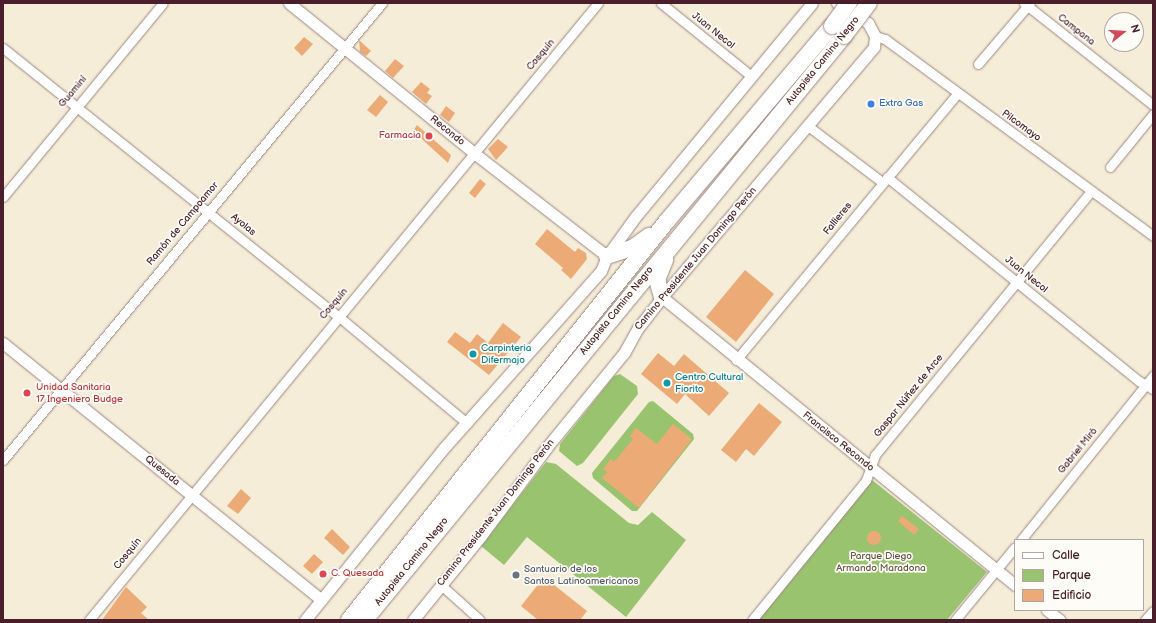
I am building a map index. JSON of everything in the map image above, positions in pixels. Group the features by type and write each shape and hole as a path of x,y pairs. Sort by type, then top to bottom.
{"highway":[{"name":"Autopista Camino Negro","path":"348,620 667,221 850,3"},
{"name":"Autopista Camino Negro","path":"365,620 678,235 870,3"},
{"path":"607,256 634,246 667,221"},
{"path":"662,297 657,287 658,273 678,235"}],"street":[{"name":"Guaminí","path":"3,196 76,105 163,3"},
{"name":"Recondo","path":"289,3 474,153 607,256"},
{"name":"Ramón de Campoamor","path":"3,460 382,3"},
{"name":"Cosquín","path":"89,620 191,494 598,3"},
{"name":"Juan Necol","path":"661,3 751,76"},
{"path":"304,620 442,450 467,423 559,315 597,275 607,256 636,216 812,3"},
{"path":"837,3 868,23 875,36"},
{"path":"978,64 1027,4"},
{"name":"Campana","path":"1027,4 1153,104"},
{"name":"Pilcomayo","path":"875,36 885,39 1153,236"},
{"name":"Camino Presidente Juan Domingo Perón","path":"413,620 547,447 624,353 638,328 662,297 874,47 875,36"},
{"name":"Ayolas","path":"3,48 338,316 467,423"},
{"name":"Fallieres","path":"736,360 884,180 958,93"},
{"path":"1110,167 1153,114"},
{"name":"Juan Necol","path":"808,126 884,180 1150,386"},
{"name":"Gaspar Núñez de Arce","path":"752,620 866,480 875,455 1091,191"},
{"name":"Francisco Recondo","path":"662,297 736,360 1014,584"},
{"name":"Quesada","path":"3,343 321,600"},
{"name":"Gabriel Miró","path":"1022,539 1150,386 1153,376"},
{"path":"955,620 1014,548"},
{"path":"441,585 480,620"},
{"path":"1145,620 1153,610"},
{"path":"1048,611 1060,620"}],"green space":[{"path":"620,374 637,386 638,394 583,463 577,466 559,451 560,444 614,376"},
{"path":"653,401 693,434 694,439 637,511 632,511 593,478 592,473 649,402"},
{"path":"546,462 556,464 629,523 638,525 652,512 686,540 626,617 527,537 504,565 481,546"},
{"name":"Parque Diego Armando Maradona","path":"872,480 987,572 947,620 759,620"}],"building":[{"path":"304,37 313,44 302,56 294,48"},
{"path":"359,40 371,51 366,56 360,52"},
{"path":"395,59 404,66 393,78 385,71"},
{"path":"421,82 430,89 427,93 432,96 426,104 412,92"},
{"path":"380,95 388,102 376,117 367,110"},
{"path":"446,106 455,113 449,122 440,115"},
{"path":"417,125 451,155 448,163 413,131"},
{"path":"498,139 508,147 496,160 488,149"},
{"path":"480,179 486,184 475,198 469,193"},
{"path":"547,229 575,252 578,248 586,253 587,259 571,279 561,270 563,268 535,244"},
{"path":"745,270 774,294 736,342 706,317"},
{"path":"503,323 521,337 489,375 447,342 455,332 470,343 477,334 488,343"},
{"path":"658,353 674,366 684,354 729,393 709,416 685,394 677,404 641,374"},
{"path":"759,403 782,422 754,456 746,449 736,462 721,450"},
{"path":"673,424 692,439 639,508 602,478 607,472 603,469 611,459 614,462 633,439 630,436 636,428 657,444"},
{"path":"241,489 251,498 238,514 227,506"},
{"path":"902,516 919,529 914,535 898,521"},
{"path":"332,529 350,547 343,555 324,538"},
{"path":"874,531 879,533 881,538 879,543 874,545 869,543 867,538 869,533"},
{"path":"314,554 323,562 312,574 303,566"},
{"path":"544,577 587,611 580,620 538,620 521,606"},
{"path":"126,587 147,607 141,613 149,620 102,620"}],"place":[{"name":"Extra Gas","path":"871,104"},
{"name":"Farmacia","path":"429,136"},
{"name":"Carpinteria Difermajo","path":"473,354"},
{"name":"Centro Cultural Fiorito","path":"667,383"},
{"name":"Unidad Sanitaria 17 Ingeniero Budge","path":"27,393"},
{"name":"C. Quesada","path":"323,574"},
{"name":"Santuario de los Santos Latinoamericanos","path":"516,575"}]}
